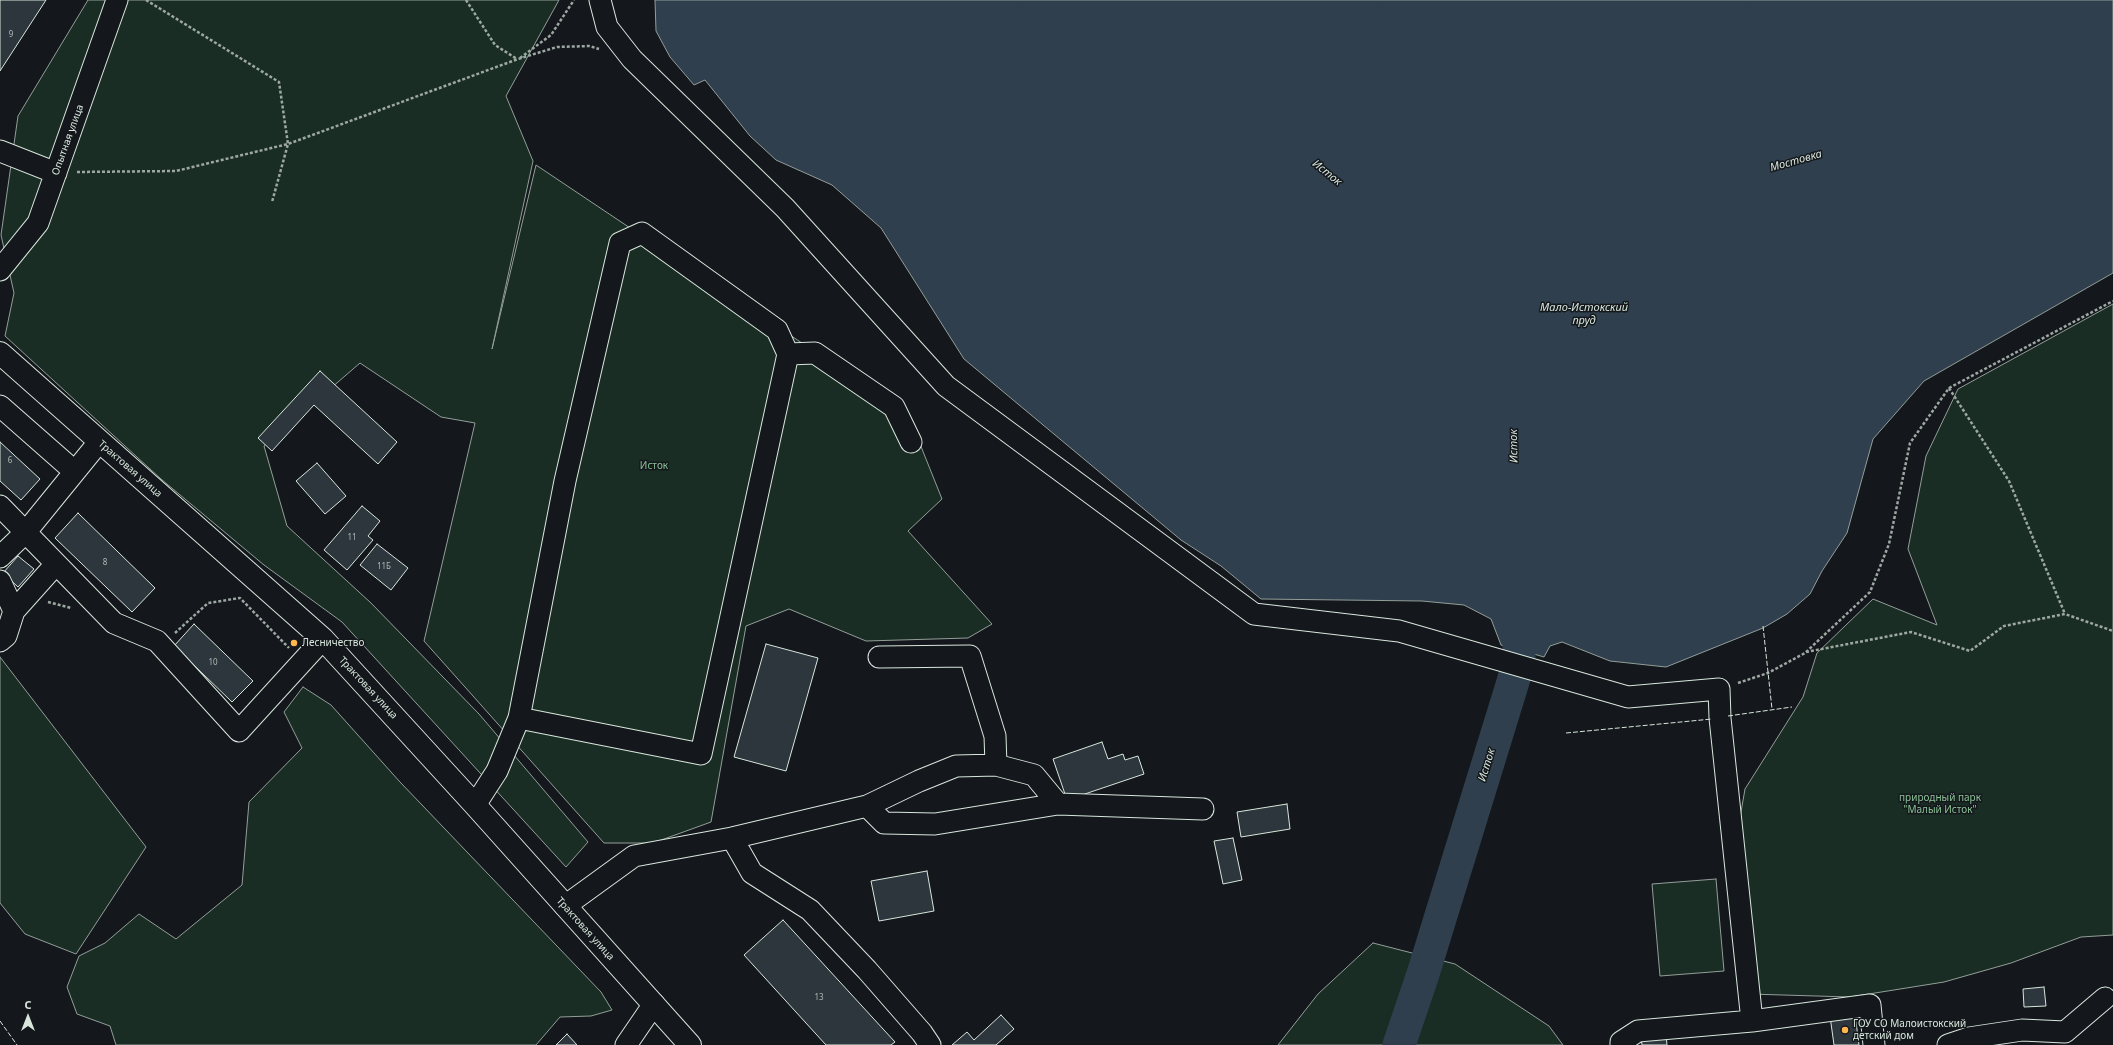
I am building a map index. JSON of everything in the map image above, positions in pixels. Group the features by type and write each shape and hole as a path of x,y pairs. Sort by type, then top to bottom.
{"main road":[{"name":"Трактовая улица","path":"0,353 323,639 475,805 690,1045"}],"street":[{"name":"Опытная улица","path":"0,270 38,223 117,0"},
{"path":"600,0 607,27 632,59 785,208 946,386 1254,614 1399,631 1540,673 1628,697 1719,688 1720,718 1752,1021"},
{"path":"0,151 56,173"},
{"path":"475,805 497,770 519,718 565,480 620,243 642,233 777,330 788,354 701,754 519,718"},
{"path":"788,354 815,353 894,407 910,442"},
{"path":"0,406 74,471"},
{"path":"0,557 25,533 99,442"},
{"path":"0,506 114,623 157,641 240,731 323,639"},
{"path":"0,642 6,636 20,604 56,564"},
{"path":"0,581 20,604"},
{"path":"879,658 970,656 995,736 996,765"},
{"path":"565,906 634,856 732,838 867,806 919,781 956,766 996,765 1034,775 1058,804"},
{"path":"867,806 884,823 935,824 1058,804 1203,809"},
{"path":"732,838 752,872 810,910 867,970 930,1045"},
{"path":"1948,1045 1969,1038 2022,1030 2066,1038 2105,998"},
{"path":"626,1045 654,1004"},
{"path":"1621,1045 1621,1042 1638,1031 1752,1021 1870,1005 1874,1045"}],"path":[{"path":"146,0 279,82 288,144 272,202"},
{"path":"466,0 495,45 518,59"},
{"path":"518,59 551,35 574,0"},
{"path":"56,173 176,172 288,144 518,59 557,47 589,46 603,51"},
{"path":"1719,688 1768,673 1805,653 1870,592 1889,544 1910,443 1949,388 2113,301"},
{"path":"1949,388 2009,481 2065,614"},
{"path":"157,641 176,632 208,603 240,598 289,649"},
{"path":"20,604 77,610 96,606"},
{"path":"1805,653 1911,632 1970,651 2004,626 2065,614 2113,632"}],"green space":[{"path":"88,0 559,0 506,96 533,161 492,349 536,165 908,414 942,499 908,531 992,624 968,638 866,641 789,609 746,626 711,822 653,843 604,843 424,641 475,423 441,417 360,363 264,446 287,526 371,603 479,714 588,842 566,867 342,622 264,565 161,479 5,336 14,293 1,235 18,116"},
{"name":"природный парк \"Малый Исток\"","path":"2113,304 2113,935 2081,937 2011,963 1944,982 1850,997 1749,994 1730,875 1745,789 1803,697 1817,653 1873,599 1937,625 1908,549 1926,456 1958,389"},
{"path":"0,657 146,847 76,954 25,934 0,903"},
{"path":"303,687 331,705 400,782 601,992 612,1010 591,1016 560,1017 536,1045 116,1045 110,1026 77,1014 67,987 79,956 105,943 139,914 176,939 242,885 249,802 302,748 284,712"},
{"path":"1716,879 1724,971 1660,976 1652,884"},
{"path":"1373,943 1455,964 1549,1026 1563,1045 1278,1045 1318,994"}],"water":[{"name":"Мало-Истокский пруд","path":"655,0 2113,0 2113,273 1924,381 1873,439 1847,533 1822,571 1810,594 1787,614 1763,628 1666,667 1610,661 1562,642 1550,646 1544,657 1527,652 1524,662 1513,660 1516,650 1501,645 1491,619 1464,605 1422,601 1261,599 1221,566 1181,540 964,359 881,228 832,185 776,160 750,136 705,80 694,85 670,57 656,31"}],"building":[{"path":"0,0 46,0 0,71"},
{"path":"320,371 397,442 378,464 314,405 272,451 258,438"},
{"path":"0,442 40,479 21,500 0,481"},
{"path":"317,463 346,496 325,514 296,481"},
{"path":"362,506 380,521 368,536 373,540 347,570 324,550"},
{"path":"78,513 155,588 132,612 55,538"},
{"path":"377,544 408,568 391,590 360,565"},
{"path":"18,556 34,569 18,587 3,573"},
{"path":"194,624 253,681 232,702 174,646"},
{"path":"766,644 818,658 786,771 734,757"},
{"path":"1102,742 1108,759 1123,754 1125,760 1138,756 1144,774 1067,800 1053,759"},
{"path":"1287,804 1290,829 1241,837 1237,812"},
{"path":"1233,838 1242,880 1223,884 1214,841"},
{"path":"927,871 934,911 879,921 871,881"},
{"path":"783,920 895,1042 891,1045 826,1045 744,955"},
{"path":"2044,987 2046,1006 2024,1007 2023,989"},
{"name":"ГОУ СО Малоистокский детский дом","path":"1855,1014 1859,1045 1834,1045 1830,1016"},
{"path":"1001,1015 1014,1029 996,1045 952,1045 967,1032 974,1040"},
{"path":"567,1034 577,1045 556,1045"},
{"path":"1666,1034 1667,1045 1642,1045 1641,1037"}],"waterway":[{"name":"Исток","path":"1399,1045 1423,974 1519,661 1519,631"}],"fence":[{"path":"1763,626 1772,709"},
{"path":"1728,716 1792,707"},
{"path":"1566,733 1712,719"},
{"path":"0,1021 17,1045"}],"place":[{"name":"Лесничество","path":"294,643"},
{"name":"ГОУ СО Малоистокский детский дом","path":"1845,1030"}],"water label":[{"name":"Мостовка","path":"1796,161"}]}
